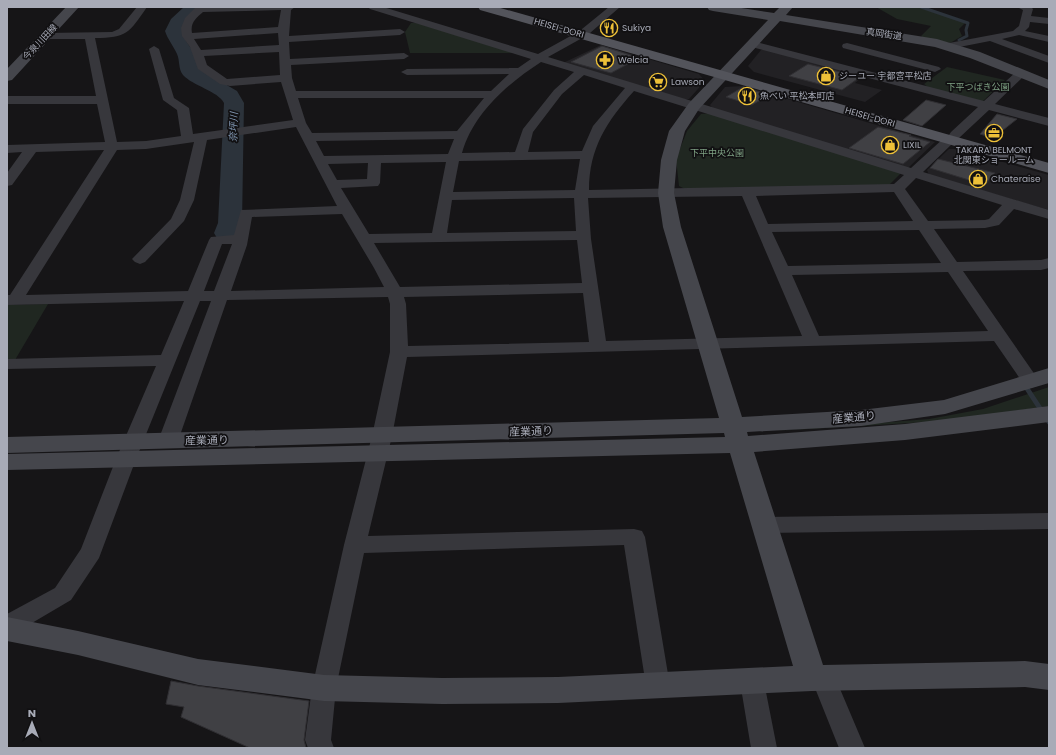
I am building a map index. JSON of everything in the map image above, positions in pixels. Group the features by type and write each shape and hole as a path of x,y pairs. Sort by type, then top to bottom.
{"main road":[{"name":"HEISEI-DORI","path":"484,7 583,33 952,137 1049,161"},
{"name":"HEISEI-DORI","path":"501,7 583,33"},
{"name":"HEISEI-DORI","path":"952,137 1049,168"}],"street":[{"name":"今泉川田線","path":"7,77 73,7"},
{"path":"46,36 113,35 123,32 142,7"},
{"path":"286,7 285,51 292,95 304,130 346,210 382,268 394,292 398,304 399,352 380,444 355,545 324,688 318,740 321,748"},
{"path":"285,51 230,83 224,82 202,67 195,47 187,36 186,28 189,20 202,8 290,7"},
{"path":"373,7 1049,215"},
{"path":"439,238 455,157 461,135 491,94 538,57 583,33 615,7"},
{"name":"真岡街道","path":"713,7 782,12 866,32 910,38 946,57 1020,74 1049,85"},
{"path":"914,86 946,57 990,38 1017,32 1024,27 1028,9 1022,7"},
{"path":"782,12 694,106 677,131 668,160 666,193 672,227 764,525 818,678 852,748"},
{"path":"408,18 400,32 411,94"},
{"path":"1026,18 1049,21"},
{"path":"187,36 285,51 400,32"},
{"path":"822,62 866,32"},
{"path":"1017,32 1049,39"},
{"path":"11,300 112,147 88,35"},
{"path":"990,38 1049,60"},
{"path":"752,44 1049,122"},
{"path":"140,259 178,221 187,200 195,139 183,108 169,100 154,49"},
{"path":"841,50 946,57"},
{"path":"197,53 285,51 404,56"},
{"path":"407,72 519,71"},
{"path":"520,157 527,132 558,92 581,72"},
{"path":"447,196 581,195 898,188 1020,74"},
{"path":"598,347 583,235 581,195 586,155 597,131 615,105 632,87"},
{"path":"292,95 491,94"},
{"path":"7,100 102,100"},
{"path":"7,149 146,145 241,132 304,130 461,135"},
{"path":"7,182 32,148"},
{"path":"320,160 586,155"},
{"path":"333,184 373,183 376,159"},
{"path":"898,188 999,336 1040,379"},
{"path":"747,192 813,341"},
{"path":"763,228 985,224 994,222 1011,204"},
{"path":"168,441 240,239 246,213 346,210"},
{"path":"364,239 583,235"},
{"path":"12,629 63,594 91,552 130,450 216,240 240,239"},
{"path":"782,271 1041,265 1049,263"},
{"path":"11,300 590,288"},
{"path":"399,352 999,336"},
{"path":"7,364 168,360"},
{"name":"産業通り","path":"736,435 945,407 1040,379"},
{"name":"産業通り","path":"7,445 130,450 905,432 1049,414"},
{"name":"産業通り","path":"7,462 130,450 168,441 380,444"},
{"path":"764,525 1049,521"},
{"path":"355,545 634,537 658,686"},
{"path":"12,629 198,672 324,688 442,691 558,690 818,678 1025,674 1049,677"},
{"path":"752,682 764,748"}],"shaded area":[{"path":"601,45 699,74 705,81 689,99 680,99 563,63"},
{"path":"761,50 769,50 865,75 855,83 882,90 865,102 754,72 748,66"},
{"path":"743,86 935,142 908,168 713,109 710,105 725,87"},
{"path":"949,149 957,149 1049,175 1049,210 929,175 927,170"}],"green space":[{"path":"876,7 917,7 966,22 959,29 962,36 950,43 923,38 921,36 931,26 897,19"},
{"path":"411,23 417,23 515,53 410,53 405,32"},
{"name":"下平つばき公園","path":"947,67 1005,80 982,102 929,88 924,84"},
{"name":"下平中央公園","path":"712,113 902,172 888,186 687,190 679,186 676,159 687,131 701,114"},
{"path":"48,304 15,360 7,360 7,305"},
{"path":"1049,387 1049,406 944,421 775,431 929,419 983,409"}],"building":[{"name":"Welcia","path":"602,46 639,58 611,73 571,62"},
{"name":"ジーユー 宇都宮平松店","path":"808,64 860,77 842,90 789,76"},
{"name":"魚べい 平松本町店","path":"743,87 769,95 752,105 726,97"},
{"path":"926,100 946,105 922,126 903,120"},
{"path":"997,114 1017,119 993,138 980,134"},
{"name":"LIXIL","path":"878,127 911,135 909,136 930,142 903,164 849,148"},
{"name":"Chateraise","path":"938,159 995,173 985,185 930,168"},
{"path":"171,681 309,701 304,740 306,748 250,748 181,717 184,707 166,704"}],"waterway":[{"name":"奈坪川","path":"193,7 177,23 174,31 177,41 186,54 190,72 203,81 230,95 234,103 230,223 226,233"},
{"path":"921,7 968,23 966,30 967,36 959,40"},
{"path":"1024,384 1049,422"}],"place":[{"name":"Sukiya","path":"609,28"},
{"name":"Welcia","path":"605,60"},
{"name":"ジーユー 宇都宮平松店","path":"826,76"},
{"name":"Lawson","path":"658,82"},
{"name":"魚べい 平松本町店","path":"747,96"},
{"name":"TAKARA BELMONT 北関東ショールーム","path":"994,133"},
{"name":"LIXIL","path":"890,145"},
{"name":"Chateraise","path":"978,179"}]}
